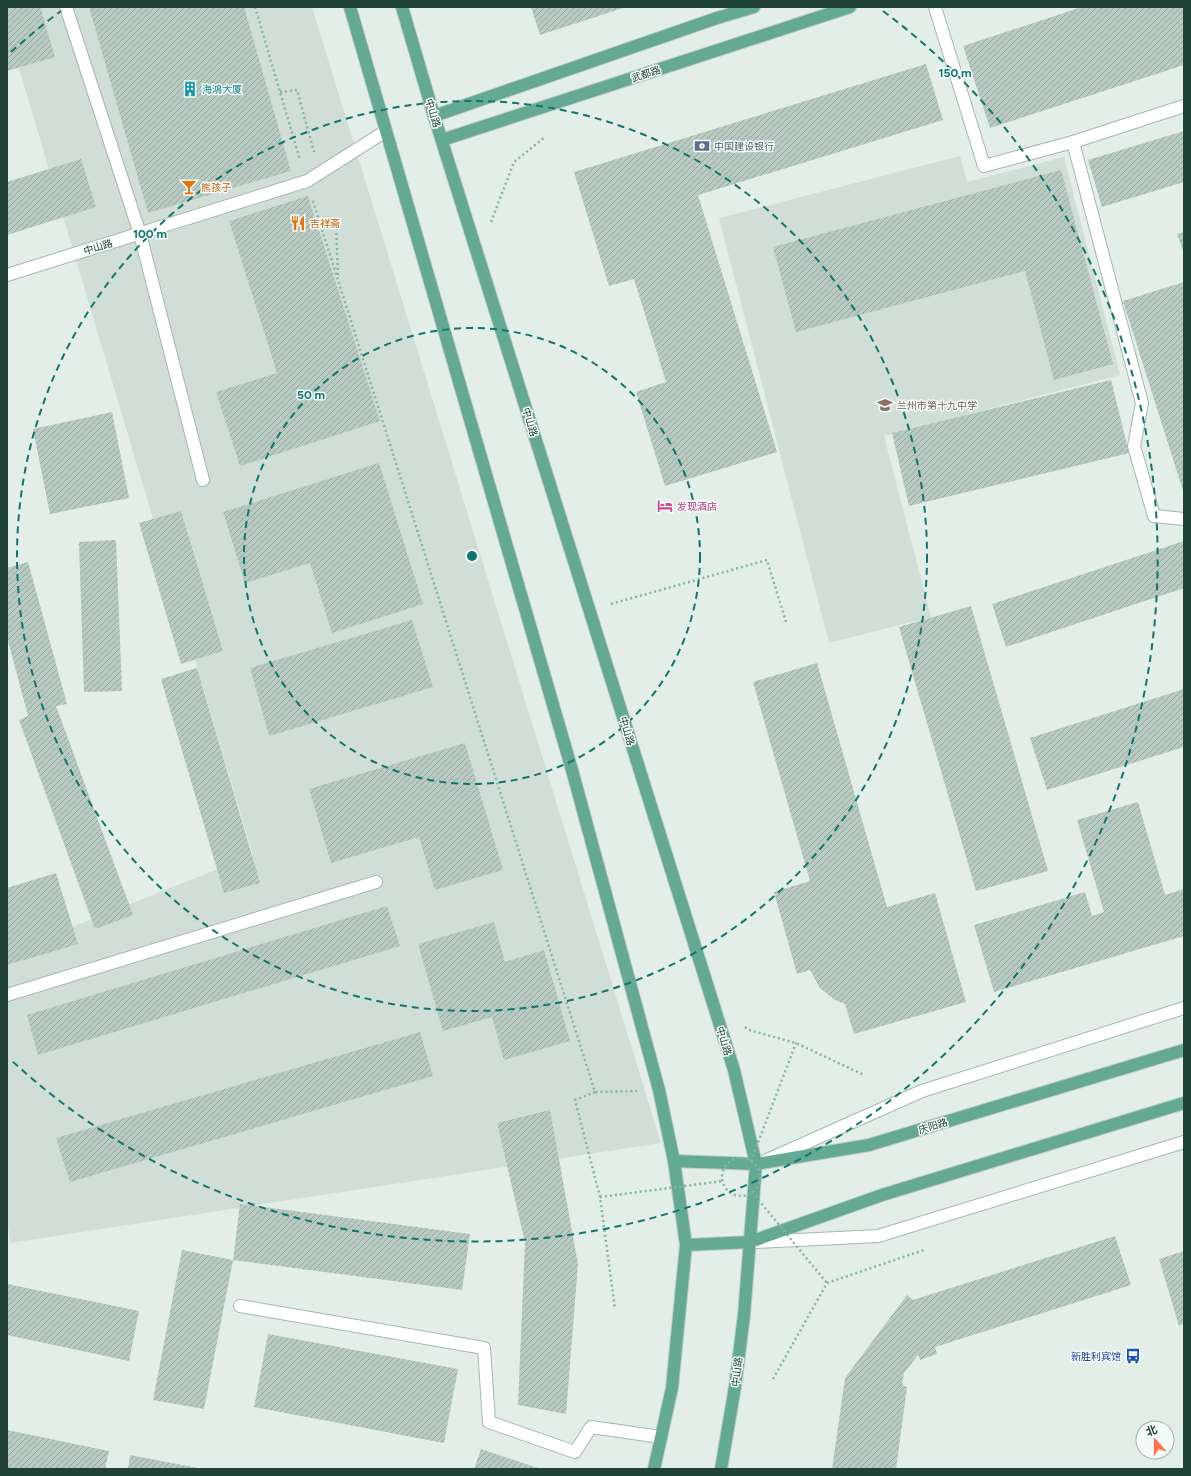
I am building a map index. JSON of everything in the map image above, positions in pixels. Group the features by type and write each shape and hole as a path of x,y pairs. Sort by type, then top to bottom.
{"main road":[{"path":"350,7 572,770 659,1090 674,1161 686,1245 672,1388 654,1469"},
{"name":"中山路","path":"402,7 434,116 734,1070 754,1162 750,1242 744,1315 736,1387 721,1469"},
{"path":"434,116 717,18 754,7"},
{"name":"武都路","path":"442,140 850,7"},
{"name":"庆阳路","path":"674,1161 754,1162 869,1145 1184,1050"},
{"path":"686,1245 750,1242 882,1195 1184,1103"}],"street":[{"path":"66,7 140,234 203,480"},
{"path":"935,7 984,166 1073,142 1184,106"},
{"name":"中山路","path":"7,275 307,181 386,131"},
{"path":"1073,142 1142,403 1134,446 1154,516 1184,519"},
{"path":"7,994 376,882"},
{"path":"754,1162 922,1091 1184,1008"},
{"path":"750,1242 878,1236 1184,1142"},
{"path":"240,1306 484,1348 489,1422 575,1452 591,1427 661,1437"}],"path":[{"path":"255,7 338,282 595,1092"},
{"path":"280,92 297,90 314,152"},
{"path":"478,256 514,162 544,137"},
{"path":"336,223 338,282"},
{"path":"589,610 767,560 786,622"},
{"path":"742,1024 749,1030 796,1043 864,1076"},
{"path":"754,1162 796,1043"},
{"path":"615,1310 600,1197 576,1100 595,1092 659,1090"},
{"path":"736,1158 744,1158 754,1162 759,1172 757,1186 752,1192 746,1195 731,1193 726,1188 723,1181 722,1174 725,1167 736,1158"},
{"path":"600,1197 723,1181"},
{"path":"752,1192 827,1284"},
{"path":"773,1379 827,1284 924,1250"}],"shaded area":[{"path":"7,7 312,7 661,1143 10,1243 7,1217 7,953 253,855 7,28"},
{"name":"兰州市第十九中学","path":"960,156 967,182 1064,157 1120,375 884,436 931,617 829,643 719,218"}],"building":[{"path":"14,7 40,7 55,57 7,71 7,9"},
{"name":"海鴻大厦","path":"89,7 244,7 291,171 148,213"},
{"path":"531,7 626,7 540,35"},
{"path":"1082,7 1184,7 1184,65 990,128 963,46"},
{"path":"926,64 943,120 698,195 777,452 665,486 636,392 666,382 634,279 609,286 574,172"},
{"path":"1184,131 1184,182 1102,207 1088,160"},
{"path":"81,159 96,207 7,235 7,182"},
{"path":"1061,170 1113,364 1054,380 1025,271 796,332 773,247"},
{"path":"308,196 380,421 240,466 216,392 277,373 229,221"},
{"path":"1184,232 1184,254 1177,234"},
{"path":"1184,282 1184,494 1123,301"},
{"path":"1111,380 1129,453 909,506 892,433"},
{"path":"112,412 129,498 50,514 33,429"},
{"path":"379,463 423,604 332,633 310,563 245,583 223,512"},
{"path":"181,511 223,651 181,664 139,523"},
{"path":"116,540 122,691 84,692 79,542"},
{"path":"1184,541 1184,588 1006,647 992,604"},
{"path":"28,562 67,704 56,706 133,915 95,929 19,720 28,716 7,637 7,568"},
{"path":"971,606 1048,871 976,891 899,627"},
{"path":"412,620 433,687 269,736 250,668"},
{"path":"817,663 887,907 935,893 966,1002 854,1034 845,1004 835,1000 820,988 810,970 797,974 774,892 810,881 753,682"},
{"path":"197,668 260,883 224,893 161,679"},
{"path":"1184,689 1184,747 1047,790 1030,738"},
{"path":"465,743 503,870 435,890 419,837 331,863 309,789"},
{"path":"1138,802 1165,895 1184,889 1184,936 994,992 974,925 1085,892 1092,916 1104,912 1077,820"},
{"path":"56,873 78,944 7,965 7,888"},
{"path":"387,906 400,946 38,1055 27,1015"},
{"path":"494,922 505,962 544,950 570,1041 504,1060 492,1017 443,1031 418,944"},
{"path":"420,1032 433,1076 70,1182 56,1138"},
{"path":"550,1110 578,1264 566,1414 518,1405 525,1242 497,1123"},
{"path":"240,1204 470,1234 462,1290 233,1260"},
{"path":"1115,1236 1131,1285 935,1347 937,1354 920,1360 918,1355 904,1373 902,1385 907,1387 896,1469 832,1469 845,1378 907,1295 913,1300"},
{"path":"182,1250 233,1260 204,1409 153,1400"},
{"path":"1184,1251 1184,1324 1179,1326 1159,1259"},
{"path":"7,1284 139,1311 129,1361 7,1335"},
{"path":"268,1334 458,1369 444,1443 254,1407"},
{"path":"7,1430 109,1451 105,1469 7,1469"},
{"path":"481,1449 541,1469 474,1469"},
{"path":"130,1455 198,1468 198,1469 128,1469"}],"place":[{"name":"海鴻大厦","path":"190,89"},
{"name":"中国建设银行","path":"702,146"},
{"name":"熊孩子","path":"189,187"},
{"name":"吉祥斋","path":"298,223"},
{"name":"兰州市第十九中学","path":"885,405"},
{"name":"发现酒店","path":"665,506"},
{"name":"新胜利宾馆","path":"1133,1356"}]}
